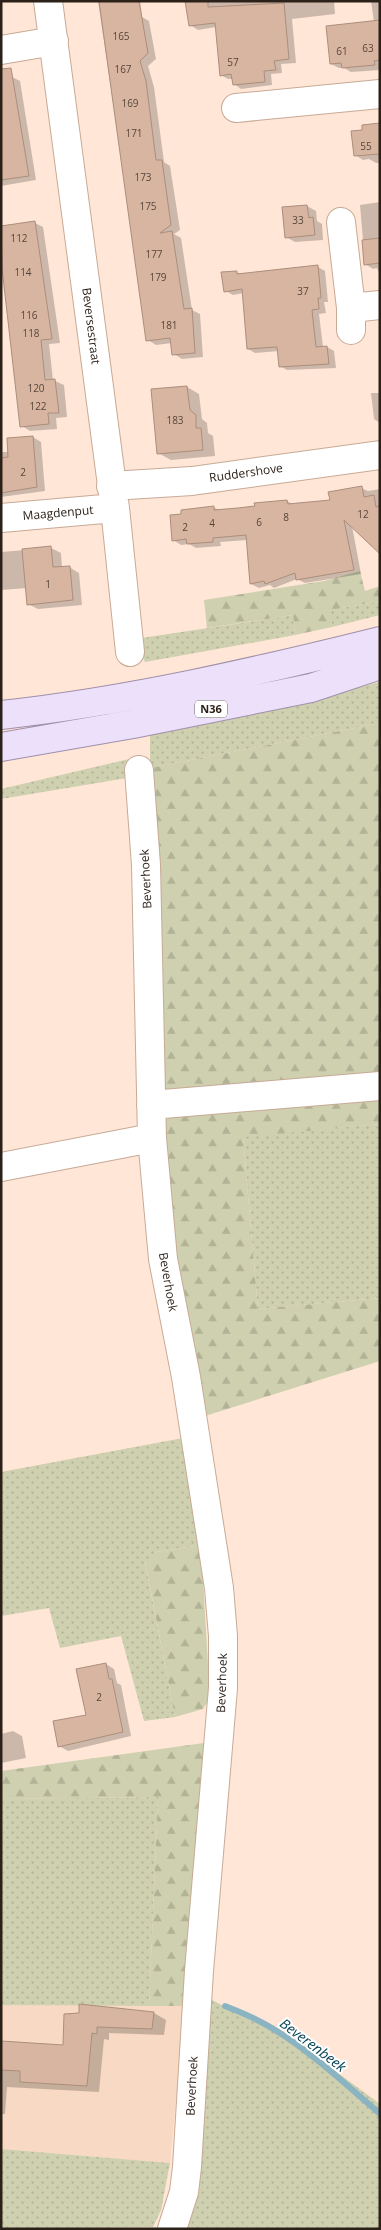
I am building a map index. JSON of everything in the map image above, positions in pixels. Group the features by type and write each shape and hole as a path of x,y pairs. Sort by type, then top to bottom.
{"main road":[{"name":"N36","path":"1,715 55,709 174,688 380,641"},
{"name":"N36","path":"1,743 40,740 133,724 311,688 380,665"},
{"path":"1,747 40,740"}],"street":[{"name":"Beversestraat","path":"48,1 113,497 130,652"},
{"path":"1,50 54,41"},
{"path":"236,108 380,94"},
{"path":"341,222 351,319 380,305"},
{"name":"Ruddershove","path":"113,497 192,480 380,455"},
{"name":"Maagdenput","path":"1,518 113,497"},
{"name":"Beverhoek","path":"139,770 146,875 152,1138 163,1259 186,1377 218,1588 223,1636 223,1688 197,2003 187,2167 181,2205 172,2229"},
{"path":"151,1105 380,1086"},
{"path":"1,1167 152,1138"}],"shaded area":[{"path":"1,2005 185,2006 170,2163 1,2149"}],"green space":[{"path":"360,571 365,591 380,586 380,601 331,610 332,627 295,635 293,615 207,628 204,600 324,581"},
{"path":"380,601 380,615 332,627 330,610"},
{"path":"293,615 295,635 145,662 142,655 142,638"},
{"path":"380,682 380,723 150,768 150,732 315,698"},
{"path":"380,723 380,1124 243,1137 258,1309 380,1298 380,1361 205,1416 178,1261 164,1130 150,768"},
{"path":"129,759 133,764 133,777 1,799 1,789"},
{"path":"380,1124 380,1298 258,1309 243,1136"},
{"path":"183,1438 201,1545 156,1552 145,1562 175,1717 144,1721 121,1636 60,1648 49,1608 1,1616 1,1472"},
{"path":"201,1545 210,1698 203,1709 175,1717 145,1561 156,1552"},
{"path":"204,1743 185,2006 149,2006 158,1797 1,1799 1,1771"},
{"path":"158,1797 149,2006 1,2005 1,1799"},
{"path":"210,1999 300,2045 380,2104 380,2229 183,2229 199,2187"},
{"path":"1,2149 170,2163 161,2210 153,2227 1,2229"}],"building":[{"path":"99,1 139,1 148,53 140,61 146,81 156,160 162,160 171,225 160,233 172,231 184,309 192,308 195,353 172,355 170,338 146,341"},
{"path":"185,1 208,1 208,7 284,3 289,59 274,61 276,70 264,71 265,82 233,85 231,74 220,76 215,23 189,26"},
{"path":"380,20 380,60 374,61 375,65 342,68 341,63 330,64 326,26"},
{"path":"11,68 29,176 1,180 1,69"},
{"path":"380,123 380,154 354,156 351,131 362,130 362,125"},
{"path":"307,205 309,218 313,217 315,235 285,238 282,207"},
{"path":"35,221 52,339 41,340 45,380 55,379 59,413 48,413 49,424 20,427 2,268 1,226"},
{"path":"380,238 380,263 364,265 362,240"},
{"path":"318,265 321,298 318,298 319,309 312,310 316,347 327,346 329,364 279,367 277,347 247,349 242,289 224,292 221,272 237,271 237,274"},
{"path":"187,386 190,410 196,415 196,428 201,428 203,450 157,454 151,389"},
{"path":"33,436 37,487 1,493 1,458 8,457 7,438"},
{"path":"362,486 364,497 374,495 376,507 380,506 380,554 344,520 354,570 296,580 295,573 265,584 264,581 250,584 246,535 213,538 213,542 187,544 186,539 172,541 170,515 181,514 181,510 214,506 214,510 238,508 255,506 254,503 287,500 288,504 330,500 328,492"},
{"path":"51,546 53,567 70,566 73,600 27,605 22,549"},
{"path":"106,1663 109,1679 112,1679 123,1732 58,1747 53,1721 86,1715 76,1669"},
{"path":"79,2004 154,2012 152,2029 97,2027 97,2034 92,2033 87,2086 20,2082 20,2071 1,2070 1,2041 63,2045 64,2014 79,2013"}],"waterway":[{"name":"Beverenbeek","path":"225,2006 253,2018 305,2050 380,2114"}]}
